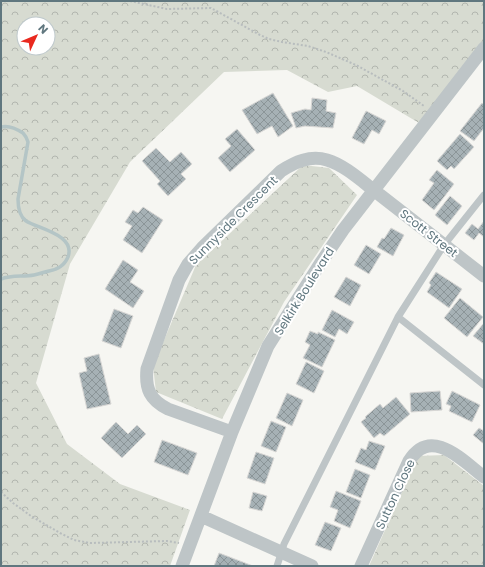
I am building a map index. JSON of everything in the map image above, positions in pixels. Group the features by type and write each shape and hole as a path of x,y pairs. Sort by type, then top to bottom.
{"street":[{"name":"Selkirk Boulevard","path":"182,566 232,432 268,346 343,230 484,48"},
{"name":"Sunnyside Crescent","path":"232,432 162,406 150,394 147,386 147,369 183,272 202,248 281,171 299,161 318,158 327,160 345,169 374,190"},
{"name":"Scott Street","path":"374,190 484,276"},
{"name":"Sutton Close","path":"361,566 409,461 413,454 418,450 432,445 445,448 484,478"},
{"path":"201,516 312,566"}],"lane":[{"path":"277,566 284,544 398,317 444,245 484,195"},
{"path":"398,317 484,385"}],"path":[{"path":"130,1 167,9 211,8 269,39 308,46 356,65 403,92 434,113"},
{"path":"1,492 24,512 74,540 90,543 167,541 189,546"}],"green space":[{"path":"1,1 484,1 484,48 424,126 357,86 328,92 287,70 224,72 130,162 70,264 36,383 67,444 120,484 190,510 170,566 1,566"},
{"path":"303,165 329,168 357,195 284,302 222,419 156,392 153,366 196,265"},
{"path":"444,455 484,486 484,566 369,566 418,456"}],"building":[{"path":"273,93 293,126 278,137 272,126 257,134 242,110"},
{"path":"312,98 327,100 326,111 336,113 333,128 305,126 296,128 291,113 305,109 311,110"},
{"path":"482,103 484,105 484,128 474,141 460,131"},
{"path":"366,111 386,121 379,134 372,130 364,144 352,138"},
{"path":"237,129 255,150 230,172 218,158 231,146 225,139"},
{"path":"460,134 474,147 454,169 451,166 447,170 437,161"},
{"path":"156,148 170,162 181,152 192,164 181,174 186,179 168,196 157,184 160,181 142,161"},
{"path":"437,170 454,184 434,210 422,200 434,183 429,180"},
{"path":"450,196 462,206 447,225 435,215"},
{"path":"143,207 163,220 142,253 123,240 132,226 125,222 133,210 138,213"},
{"path":"484,221 484,237 479,233 474,240 465,233 472,224 478,229"},
{"path":"391,228 404,235 393,256 377,247 382,238 384,239"},
{"path":"366,245 381,254 369,274 354,265"},
{"path":"123,260 138,270 130,282 144,291 133,308 105,289"},
{"path":"436,272 462,289 449,308 427,292 431,285 429,283"},
{"path":"346,277 361,285 350,306 334,297"},
{"path":"460,298 483,317 467,337 444,318"},
{"path":"114,309 133,316 121,348 102,341"},
{"path":"332,310 354,322 347,334 339,329 335,337 322,330"},
{"path":"484,323 484,344 473,336"},
{"path":"310,331 318,334 318,332 335,340 322,367 303,358 310,345 305,342"},
{"path":"99,354 111,404 87,409 79,373 87,371 84,358"},
{"path":"306,362 324,371 314,393 296,384"},
{"path":"440,391 442,410 411,412 410,393"},
{"path":"452,391 480,405 472,422 449,411 451,406 446,404"},
{"path":"287,393 303,400 292,426 276,418"},
{"path":"396,397 410,414 384,436 380,433 374,438 361,422 380,404 383,408"},
{"path":"271,421 286,427 276,452 261,446"},
{"path":"116,422 128,434 137,425 146,434 122,458 101,438"},
{"path":"479,428 484,431 484,444 473,435"},
{"path":"162,440 197,453 188,475 154,462"},
{"path":"369,441 385,446 375,470 355,462 361,448 366,450"},
{"path":"256,452 274,458 265,484 247,478"},
{"path":"355,469 370,475 361,498 346,492"},
{"path":"336,491 361,501 350,528 334,521 338,510 330,507"},
{"path":"253,492 267,496 262,511 249,508"},
{"path":"325,522 341,528 331,551 315,545"},
{"path":"219,553 253,566 214,566"}],"waterway":[{"path":"1,127 9,127 23,133 28,142 18,199 20,214 26,221 62,238 67,243 69,249 68,257 63,265 58,268 34,275 1,279"}]}
